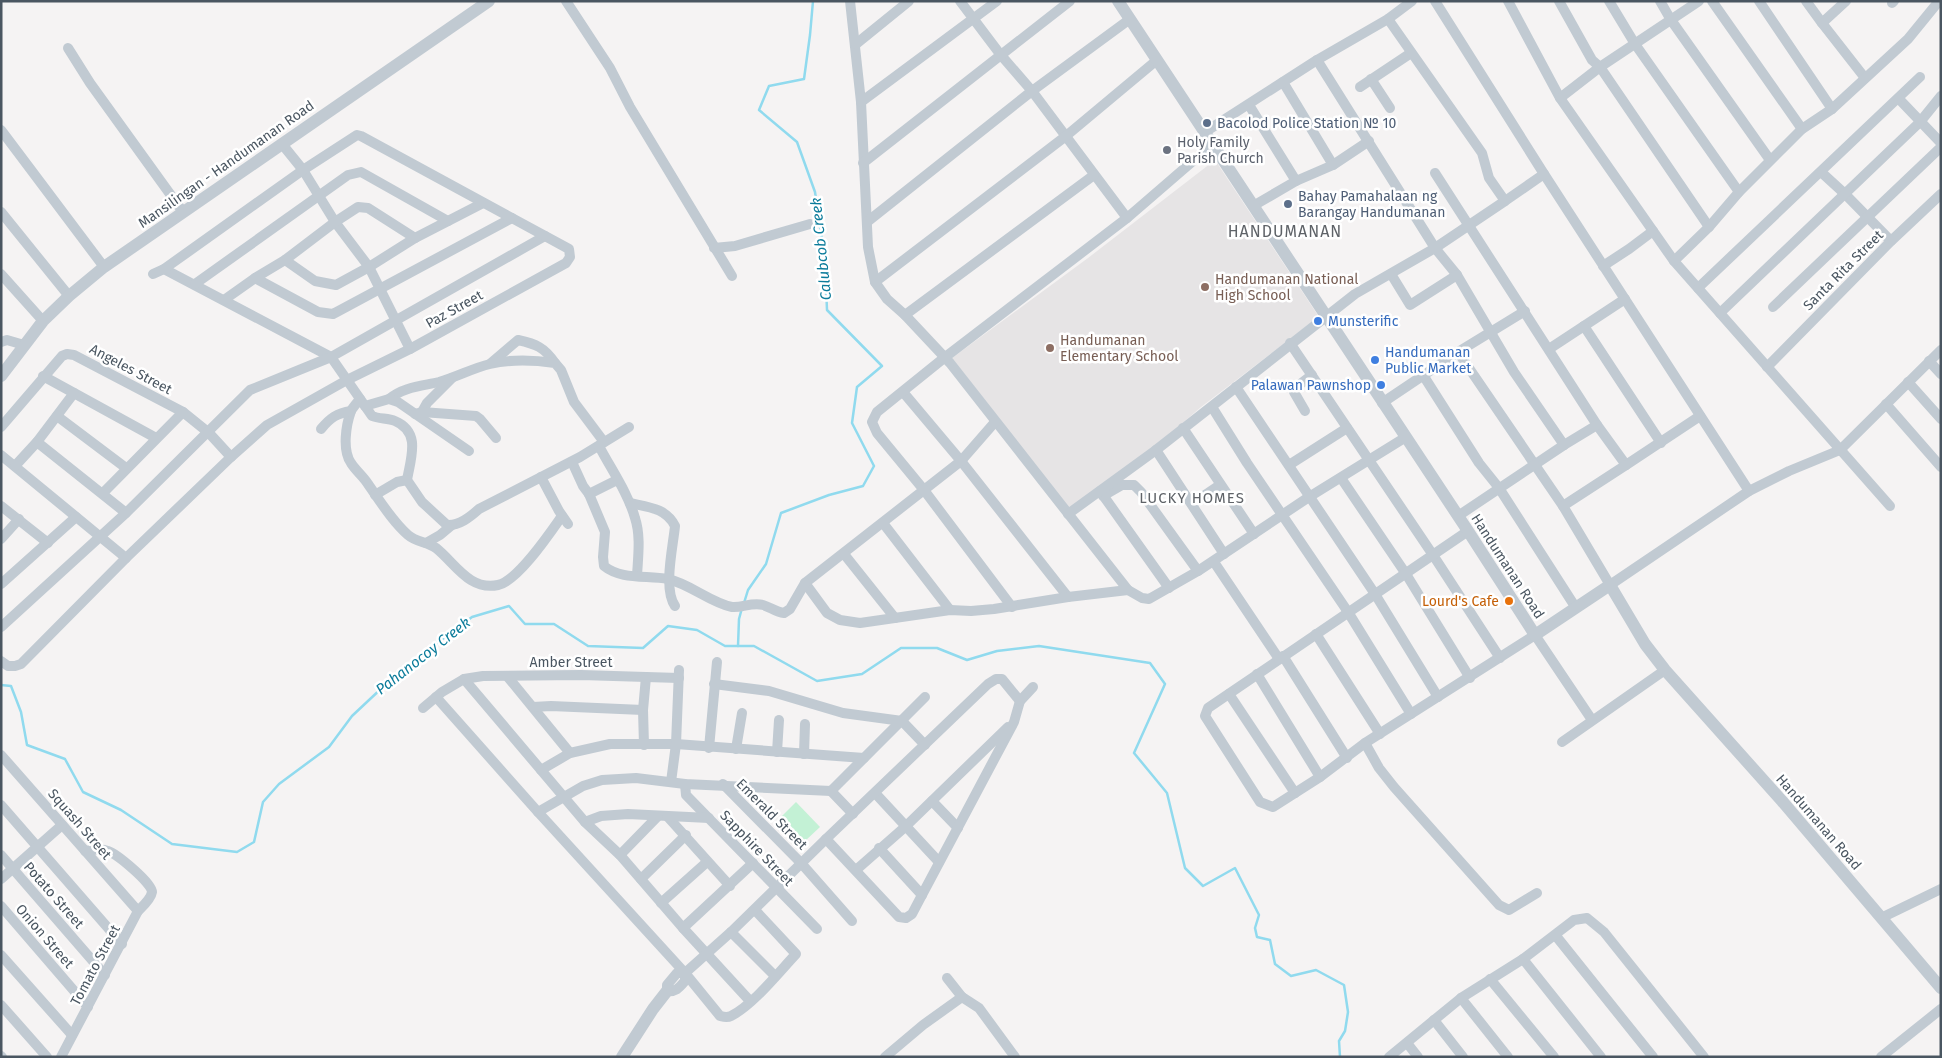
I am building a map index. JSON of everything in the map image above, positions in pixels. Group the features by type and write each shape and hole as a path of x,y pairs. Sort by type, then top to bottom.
{"street":[{"name":"Mansilingan - Handumanan Road","path":"1,376 43,321 104,267 489,1"},
{"path":"566,1 610,68 630,107 732,276"},
{"path":"850,1 861,102 862,163 868,248 875,282 888,299 950,363 1128,590 1142,598 1149,599 1214,562 1309,497 1406,438"},
{"path":"856,44 909,1"},
{"path":"960,1 973,20 1066,136 1127,218"},
{"path":"861,102 998,1"},
{"path":"862,163 1070,1"},
{"name":"Handumanan Road","path":"1118,1 1382,403 1468,530 1535,635 1610,585 1645,644 1664,670 1782,801 1941,988"},
{"path":"1205,132 1317,60 1388,19 1412,1"},
{"path":"1436,1 1544,174 1749,491"},
{"path":"1508,1 1560,98 1674,261 1890,506"},
{"path":"1559,1 1592,60 1600,67 1709,226"},
{"path":"1609,1 1635,44 1739,192"},
{"path":"1660,1 1671,20 1770,160"},
{"path":"1560,98 1600,67 1699,1"},
{"path":"1712,1 1802,129"},
{"path":"1759,1 1832,109"},
{"path":"1806,1 1865,78"},
{"path":"1822,23 1846,1"},
{"path":"1674,261 1802,129 1832,109 1908,39 1939,1"},
{"path":"867,222 1032,92 1130,19"},
{"path":"1388,19 1482,153 1489,178 1505,201"},
{"path":"68,48 90,83 184,212"},
{"path":"1360,87 1411,53"},
{"path":"875,282 1066,136 1157,60"},
{"path":"1317,60 1435,248 1457,276 1514,372 1564,445"},
{"path":"1698,288 1920,77"},
{"path":"1371,79 1390,108"},
{"path":"1283,82 1333,165"},
{"path":"1720,314 1920,122 1941,96"},
{"path":"1773,307 1941,145 1899,99"},
{"path":"1249,105 1296,181"},
{"path":"1,130 104,267"},
{"path":"153,274 164,269 353,136 361,136 545,236"},
{"path":"1253,206 1296,181 1333,165 1369,142"},
{"path":"282,144 303,170 335,222 369,267 410,349"},
{"path":"1012,607 924,490 877,433 872,422 877,412 944,358 1127,218 1193,161 1214,146"},
{"path":"195,284 348,175 361,172 448,221"},
{"path":"1821,172 1891,242"},
{"path":"1435,173 1597,425 1626,465"},
{"path":"1068,514 1102,493 1290,343 1355,294 1435,248 1544,174"},
{"path":"905,315 1094,175"},
{"name":"Santa Rita Street","path":"1767,367 1941,194"},
{"path":"285,260 315,281 336,285 415,238 483,203"},
{"path":"224,300 285,260 358,207 368,208 415,238"},
{"path":"1,212 69,296"},
{"path":"255,278 318,312 333,314 512,218"},
{"path":"714,248 735,246 810,224"},
{"path":"1603,266 1630,249 1653,231"},
{"path":"2,624 126,514 250,390 331,356 545,236"},
{"name":"Paz Street","path":"1,661 8,666 20,664 126,558 231,457 267,426 347,380 410,349 566,263 570,257 569,250 545,236"},
{"path":"164,269 331,356 372,416 393,420 410,432 413,440 407,480 428,508 447,525 452,525"},
{"path":"1,274 43,321"},
{"path":"1391,274 1410,304 1457,276"},
{"path":"1549,349 1625,299"},
{"path":"1382,403 1458,352 1525,312"},
{"path":"1584,326 1661,443"},
{"path":"1,342 7,340 24,345"},
{"path":"489,364 518,340 536,344 550,355 561,370 574,402 601,444 636,519 638,532 637,576"},
{"path":"1290,343 1500,658"},
{"path":"1458,352 1563,506 1610,585 1749,491 1789,471 1840,450 1941,350"},
{"name":"Angeles Street","path":"1,427 43,376 62,356 67,354 74,355 183,412 209,433 231,457"},
{"path":"390,399 396,393 453,377 489,364 526,361 555,363"},
{"path":"1929,361 1941,374"},
{"path":"1305,411 1294,389 1312,375"},
{"path":"1423,375 1479,463 1499,488 1576,608"},
{"path":"43,376 156,438"},
{"path":"419,413 453,377"},
{"path":"1908,382 1941,419"},
{"path":"1236,387 1375,594 1438,697"},
{"path":"903,392 961,461 1068,597"},
{"path":"15,466 37,442 74,393"},
{"path":"321,429 329,418 340,412 351,411 362,402 390,399 419,413 469,451"},
{"path":"1886,404 1941,467"},
{"path":"1212,406 1282,516 1348,612 1411,714"},
{"path":"351,411 346,448 350,462 408,535 417,541 434,547 462,574 475,583 486,586 499,585 511,578 565,520 541,477"},
{"path":"103,493 183,412"},
{"path":"419,413 476,416 496,438"},
{"path":"57,416 126,468"},
{"path":"1563,506 1700,416"},
{"path":"572,462 583,486 589,494 605,532 604,566 611,572 670,580 733,607 748,604 762,605 784,613 790,609 806,583 961,461 995,422"},
{"path":"1458,516 1597,425"},
{"path":"426,543 452,525 470,517 479,509 572,462 629,427"},
{"path":"1184,428 1254,534"},
{"path":"1289,465 1347,428"},
{"path":"37,442 103,493 126,514"},
{"path":"1156,450 1224,554"},
{"path":"1,455 126,558"},
{"path":"1341,478 1406,574 1470,678"},
{"path":"375,495 397,482 407,480"},
{"path":"589,494 617,480"},
{"path":"1102,493 1122,485 1134,485 1142,492 1198,571"},
{"path":"1192,504 1220,485"},
{"path":"1102,493 1169,588"},
{"path":"630,503 650,507 665,513 671,518 675,526 670,580 670,600 674,606"},
{"path":"1,506 48,543"},
{"path":"1,584 76,517"},
{"path":"1,539 19,519"},
{"path":"883,523 950,610"},
{"path":"1468,530 1208,708 1205,716 1260,802 1273,808 1320,778 1365,743 1535,635 1592,720"},
{"path":"844,554 895,618"},
{"path":"1214,562 1281,657 1346,758"},
{"path":"806,583 827,613 840,620 860,623 950,610 971,611 1012,607 1068,597 1128,590"},
{"path":"1316,634 1380,734"},
{"path":"709,748 717,662"},
{"path":"1562,742 1664,670"},
{"name":"Amber Street","path":"464,679 483,676 646,677 679,674 676,744"},
{"path":"1257,674 1320,778"},
{"path":"507,676 570,753"},
{"path":"644,745 643,710 646,677"},
{"path":"423,708 464,679 585,822 620,856 750,1002"},
{"path":"622,1057 652,1009 667,991 674,992 678,989 685,981 685,973 755,910 826,838 988,684 996,679 1002,679 1020,701"},
{"path":"714,684 770,691 843,713 902,722 925,745"},
{"path":"826,838 898,917 906,918 912,914 1014,722 1020,701 1033,687"},
{"path":"1228,694 1295,793"},
{"path":"436,697 685,973 720,1016 725,1018 731,1016 750,1002 796,954 755,910"},
{"path":"831,791 925,697"},
{"path":"532,707 551,706 643,710"},
{"path":"736,749 742,713"},
{"path":"777,752 778,720"},
{"path":"856,870 878,848 905,827 1014,722"},
{"path":"804,724 804,754"},
{"path":"1365,743 1379,768 1394,787 1499,905 1509,910 1537,893"},
{"path":"541,770 570,753 610,744 676,744 709,748 864,758"},
{"path":"672,782 676,744"},
{"name":"Squash Street","path":"1,755 138,911"},
{"path":"538,812 583,786 602,780 636,778 685,784 724,784 831,791 853,814"},
{"name":"Sapphire Street","path":"685,784 686,795 817,929"},
{"name":"Emerald Street","path":"724,784 801,864 852,921"},
{"path":"875,793 940,862"},
{"path":"932,801 958,828"},
{"path":"1,804 122,944"},
{"path":"585,822 611,814 709,818"},
{"path":"663,816 686,836 730,886"},
{"path":"620,856 663,816"},
{"path":"1,879 62,825"},
{"path":"640,879 686,836"},
{"path":"878,848 922,895"},
{"name":"Tomato Street","path":"60,1057 138,911 149,900 152,892 150,887 109,851 101,849 85,851"},
{"name":"Potato Street","path":"1,855 105,975"},
{"path":"661,904 707,862"},
{"path":"683,928 753,863"},
{"path":"1881,918 1941,889"},
{"name":"Onion Street","path":"1,906 88,1007"},
{"path":"1389,1057 1461,998 1523,959 1556,936 1574,920 1587,918 1604,932 1704,1057"},
{"path":"731,932 775,976"},
{"path":"1556,936 1653,1057"},
{"path":"1,955 72,1035"},
{"path":"1523,959 1601,1057"},
{"path":"947,978 962,997 979,1008 1015,1057"},
{"path":"1490,979 1554,1057"},
{"path":"885,1057 962,997"},
{"path":"1461,998 1508,1057"},
{"path":"1,1005 47,1057"},
{"path":"1881,1057 1941,1009"},
{"path":"1434,1020 1463,1057"},
{"path":"1407,1042 1418,1057"}],"shaded area":[{"path":"1215,160 1319,317 1201,407 1139,461 1070,509 952,358 1088,258"}],"green space":[{"path":"796,802 820,827 805,841 781,817"}],"waterway":[{"name":"Calubcob Creek","path":"744,603 748,590 766,564 781,513 829,495 863,486 874,466 852,423 857,387 882,366 827,310 825,261 815,192 797,142 759,110 769,86 804,79 813,1"},
{"name":"Pahanocoy Creek","path":"1,685 11,686 21,712 27,745 65,759 83,792 121,810 172,844 237,852 254,842 263,802 279,784 329,747 352,716 401,670 472,617 509,606 525,624 554,624 588,646 643,648 668,626 697,630 725,646 754,646 817,681 862,674 901,648 937,648 967,660 997,651 1039,646 1150,663 1165,684 1134,753 1167,793 1185,868 1203,886 1235,868 1259,915 1255,928 1257,937 1270,940 1275,964 1291,976 1316,970 1344,985 1348,1012 1345,1031 1339,1041 1340,1057"},
{"name":"Calubcob Creek","path":"738,646 739,619 742,608"}],"place":[{"name":"Bacolod Police Station № 10","path":"1207,123"},
{"name":"Holy Family Parish Church","path":"1167,150"},
{"name":"Bahay Pamahalaan ng Barangay Handumanan","path":"1288,204"},
{"name":"Handumanan National High School","path":"1205,287"},
{"name":"Munsterific","path":"1318,321"},
{"name":"Handumanan Elementary School","path":"1050,348"},
{"name":"Handumanan Public Market","path":"1375,360"},
{"name":"Palawan Pawnshop","path":"1381,385"},
{"name":"Lourd's Cafe","path":"1509,601"}],"district":[{"name":"HANDUMANAN","path":"1285,231"},
{"name":"LUCKY HOMES","path":"1192,498"}]}
